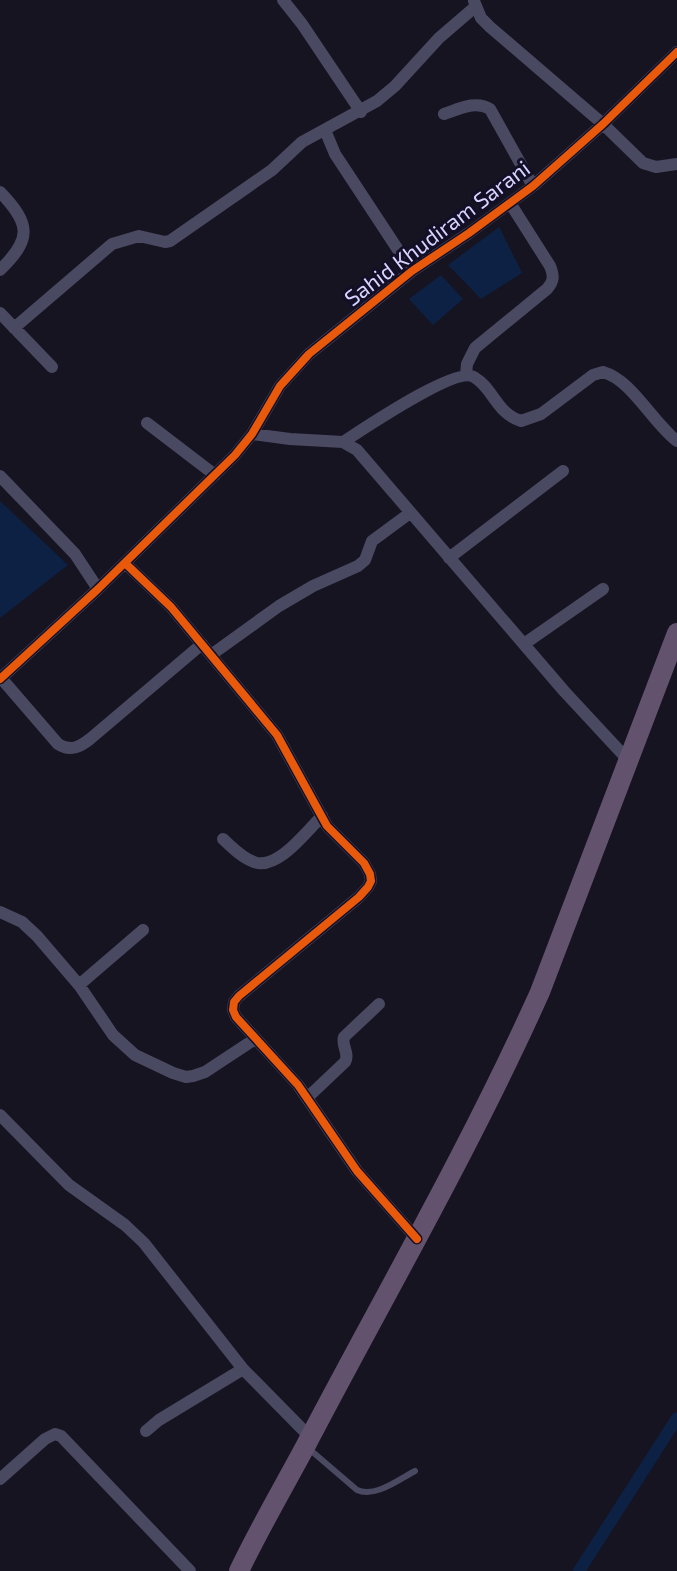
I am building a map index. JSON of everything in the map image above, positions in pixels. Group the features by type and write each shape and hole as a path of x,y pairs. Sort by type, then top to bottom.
{"highway":[{"path":"242,1566 486,1108 540,992 677,633"}],"street":[{"path":"283,0 302,24 361,112"},
{"path":"14,328 112,244 139,236 170,241 272,170 302,142 361,112 377,101 395,86 474,3 490,27 603,124 643,163 656,167 677,164"},
{"name":"Sahid Khudiram Sarani","path":"1,679 98,589 235,455 252,434 280,386 309,354 412,271 533,186 603,124 677,52"},
{"path":"444,114 476,105 483,105 490,109 533,186"},
{"path":"325,130 335,154 412,271"},
{"path":"0,192 22,221 25,233 15,255 0,270"},
{"path":"466,375 467,364 475,348 553,282 554,274 550,266 510,203"},
{"path":"0,313 52,367"},
{"path":"342,442 413,398 466,375 473,376 481,383 506,414 521,421 541,414 593,375 603,372 618,377 661,427 677,441"},
{"path":"147,423 214,475"},
{"path":"252,434 290,440 342,442 357,450 524,644 629,761"},
{"path":"449,558 563,471"},
{"path":"0,476 75,554 98,589"},
{"path":"211,655 279,606 314,586 358,567 365,560 372,541 410,513"},
{"path":"125,563 171,607 278,735 333,834 364,864 370,874 370,881 359,897 239,996 234,1002 233,1010 236,1017 255,1039 288,1073 357,1172 417,1239"},
{"path":"524,644 603,589"},
{"path":"1,679 58,744 65,748 74,748 90,740 202,644"},
{"path":"223,839 251,862 261,865 283,855 322,816"},
{"path":"0,912 22,922 37,936 79,985 113,1035 135,1055 186,1077 205,1072 255,1039"},
{"path":"79,985 143,930"},
{"path":"307,1098 345,1062 347,1055 344,1037 379,1004"},
{"path":"0,1115 69,1185 118,1220 144,1244 243,1369 308,1441"},
{"path":"147,1431 159,1420 243,1369"},
{"path":"0,1479 45,1439 55,1434 61,1436 190,1571"}],"lane":[{"path":"308,1441 357,1490 364,1493 371,1493 415,1471"}],"water":[{"path":"499,227 522,273 481,299 448,265"},
{"path":"441,275 463,299 433,325 409,299"},
{"path":"0,501 68,565 0,618"}],"waterway":[{"path":"579,1571 677,1418"}],"cycle path":[{"path":"0,679 98,589 235,455 252,434 280,386 309,354 412,271 533,186 603,124 677,52"},
{"path":"125,563 171,607 277,735 327,826 364,863 370,874 371,881 359,897 239,996 234,1002 233,1010 236,1017 298,1085 357,1171 417,1239"}]}
